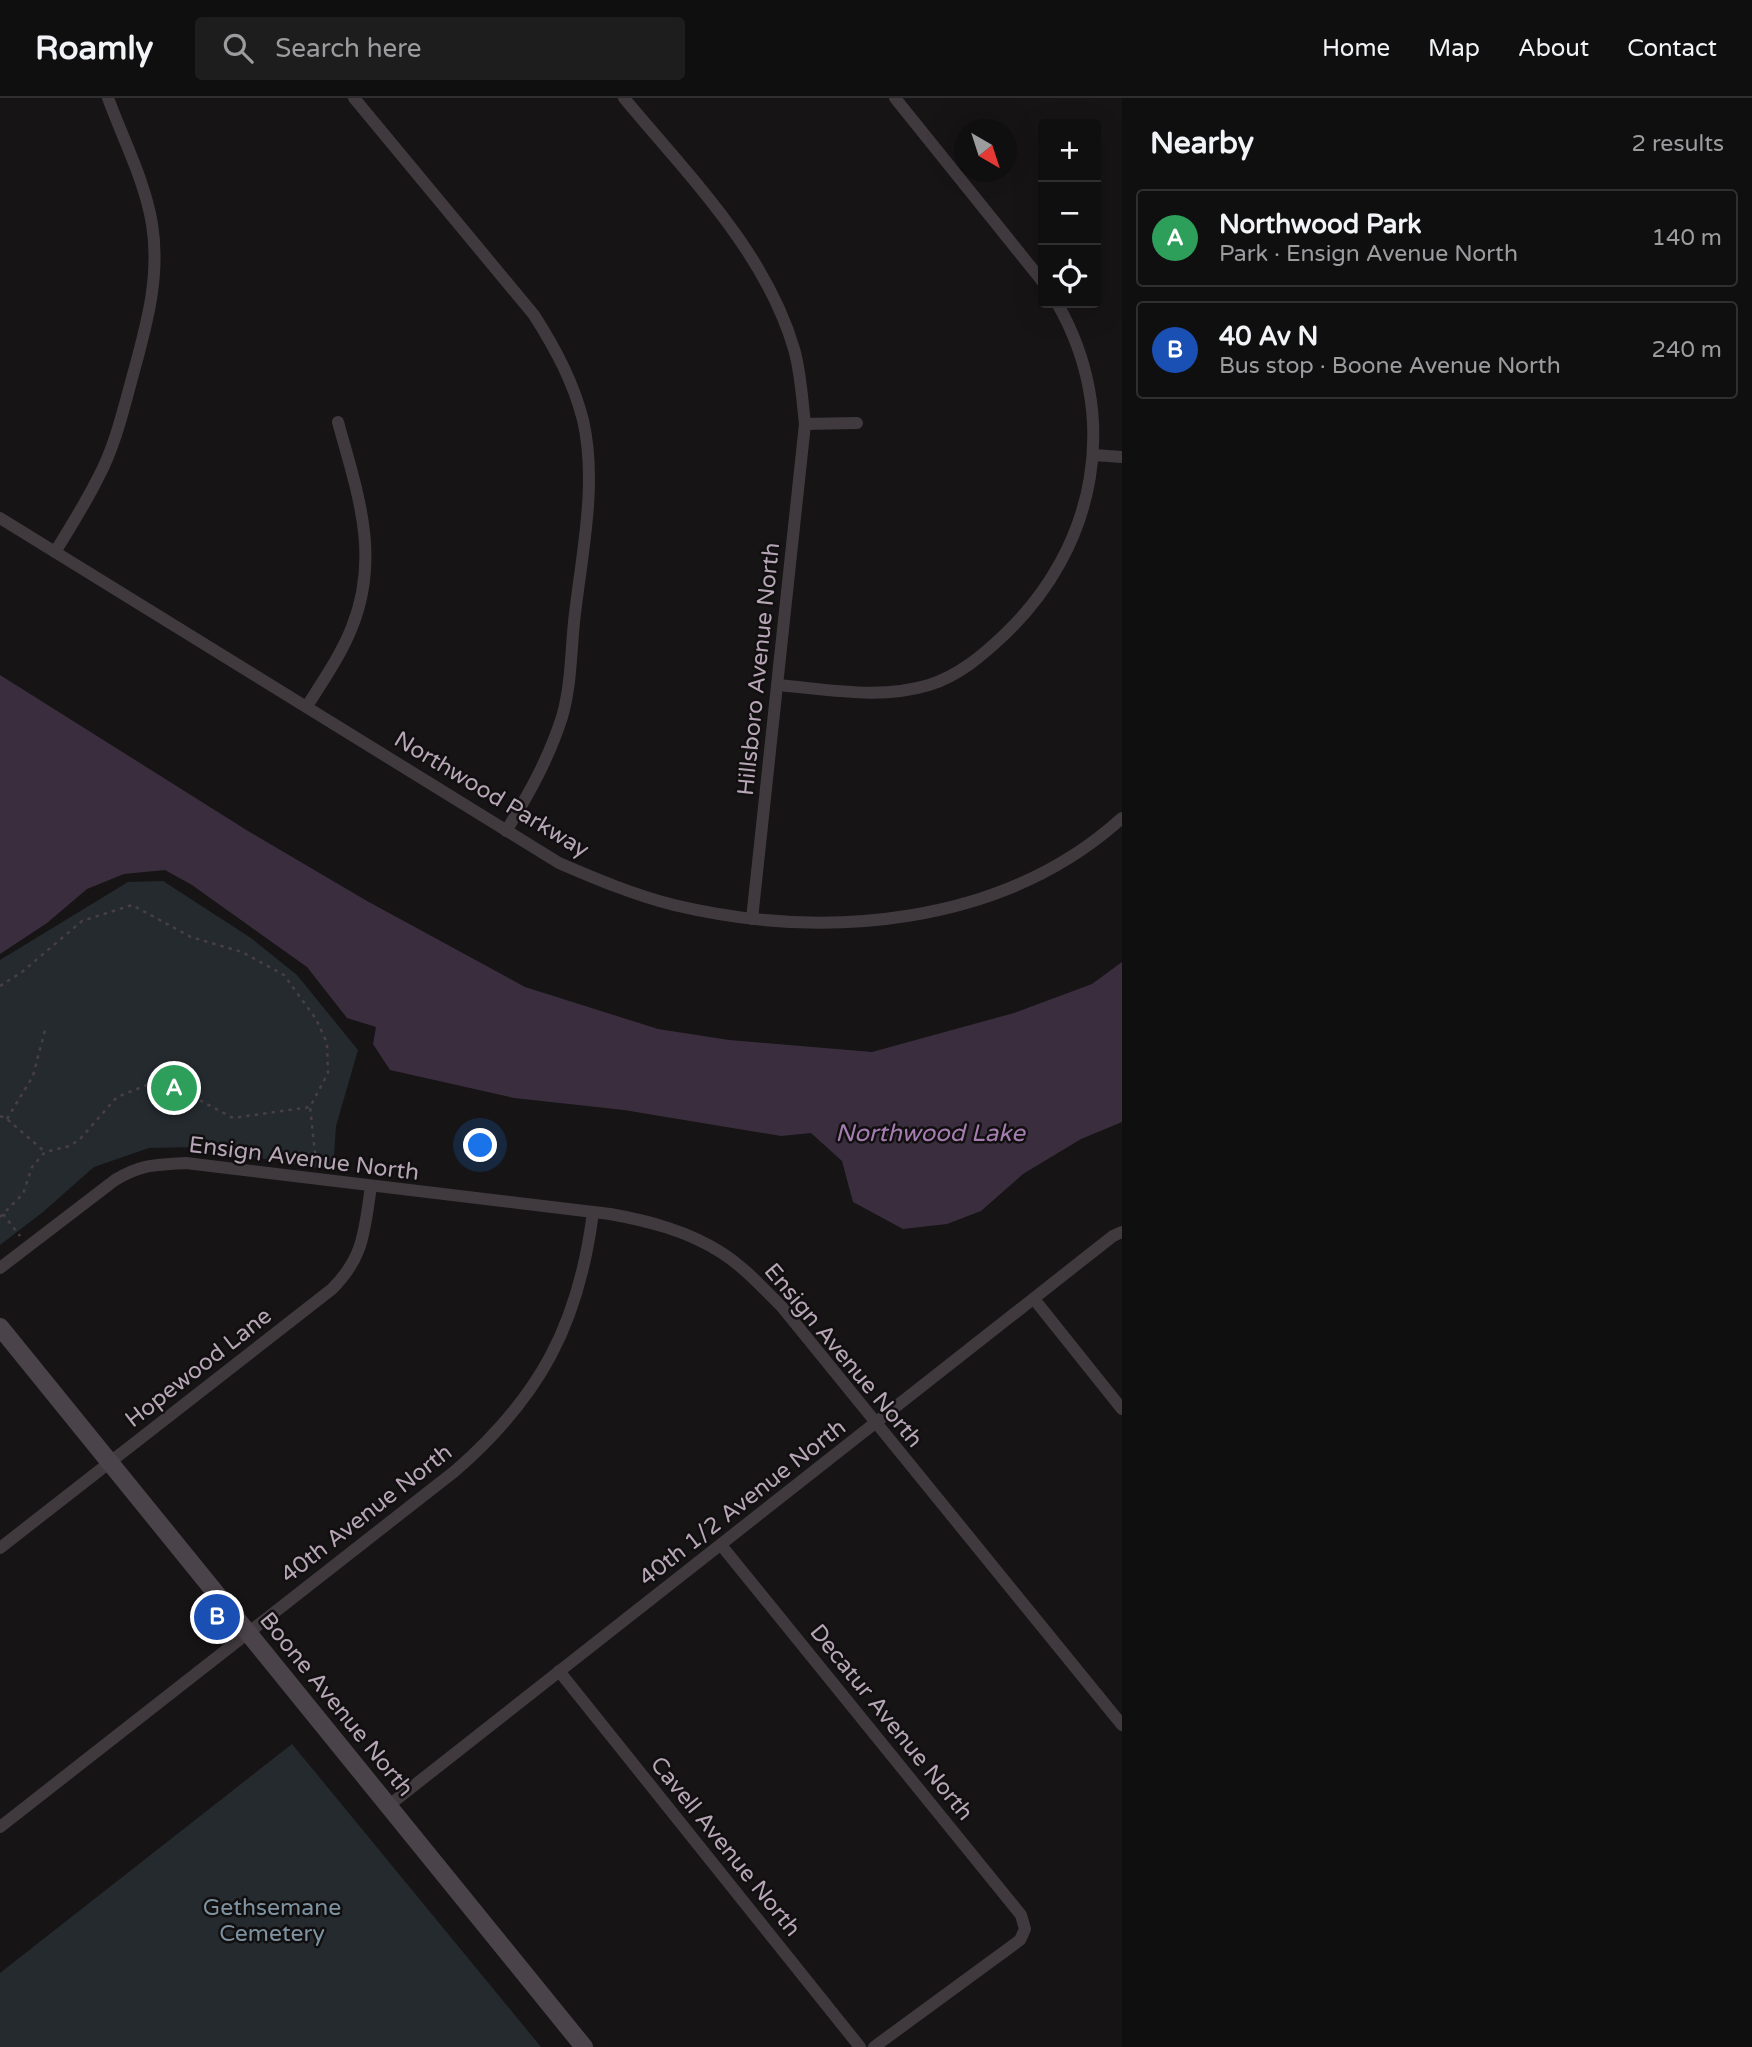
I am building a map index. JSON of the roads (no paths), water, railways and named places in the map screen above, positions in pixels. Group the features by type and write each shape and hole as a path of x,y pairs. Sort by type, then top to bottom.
{"street":[{"path":"55,552 98,478 110,451 148,321 153,286 155,256 152,223 108,98"},
{"path":"354,98 534,315 555,348 572,384 583,422 588,461 588,500 563,713 540,776 506,831"},
{"name":"Hillsboro Avenue North","path":"624,98 755,261 776,301 795,351 805,424 752,919"},
{"path":"895,98 1038,276"},
{"path":"777,685 880,693 910,690 932,684 976,660 1026,614 1051,581 1070,544 1085,504 1094,455 1088,383 1077,344 1059,308"},
{"path":"307,706 339,655 353,626 367,565 366,533 360,502 338,422"},
{"path":"805,424 857,423"},
{"path":"1094,455 1122,457"},
{"name":"Northwood Parkway","path":"0,519 559,863 614,887 672,905 792,923 853,922 913,915 972,901 1051,870 1087,847 1122,818"},
{"name":"Ensign Avenue North","path":"0,1268 93,1195 135,1168 186,1163 593,1212 649,1221 686,1234 722,1253 753,1278 782,1307 1122,1725"},
{"name":"Hopewood Lane","path":"0,1548 332,1289 348,1273 359,1252 371,1187"},
{"name":"40th Avenue North","path":"0,1827 455,1471 487,1443 519,1406 547,1366 566,1326 580,1282 593,1212"},
{"name":"40th 1/2 Avenue North","path":"388,1806 1113,1236 1122,1232"},
{"path":"1034,1299 1122,1409"},
{"name":"Boone Avenue North","path":"0,1327 584,2047"},
{"name":"Decatur Avenue North","path":"721,1545 1021,1915 1025,1929 1020,1940 874,2047"},
{"name":"Cavell Avenue North","path":"559,1671 860,2047"}],"water":[{"name":"Northwood Lake","path":"0,675 248,831 367,901 525,987 658,1029 729,1040 872,1052 1014,1013 1092,984 1122,962 1122,1122 1081,1139 1023,1174 981,1211 947,1224 903,1229 853,1202 842,1161 811,1133 781,1136 624,1110 514,1098 390,1070 373,1044 376,1027 347,1018 307,967 192,885 165,870 124,874 87,889 47,923 0,954"}],"place":[{"name":"Northwood Park","path":"174,1088"},
{"name":"40 Av N","path":"217,1617"}],"park label":[{"name":"Gethsemane Cemetery","path":"272,1920"}]}
